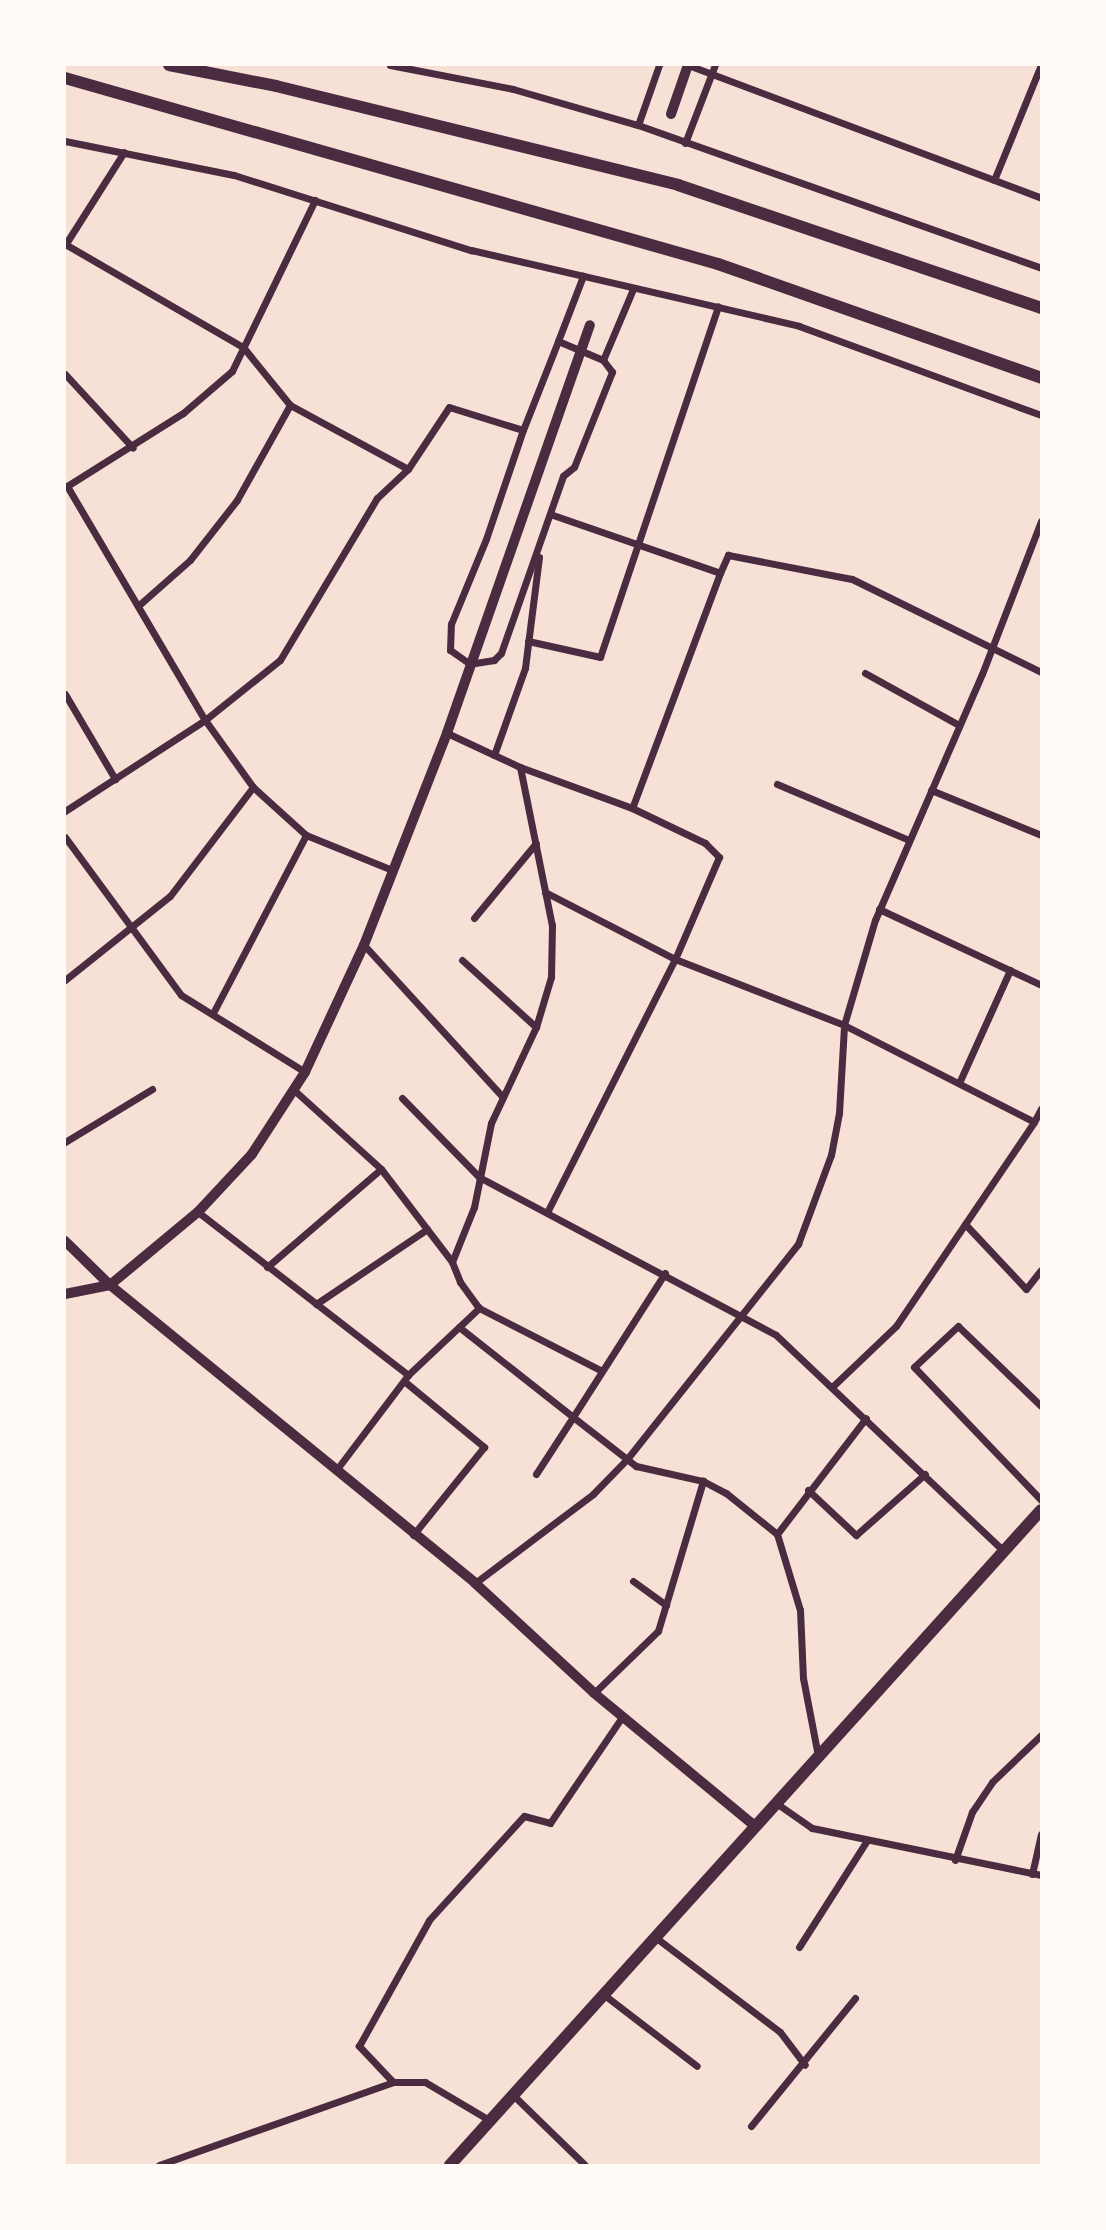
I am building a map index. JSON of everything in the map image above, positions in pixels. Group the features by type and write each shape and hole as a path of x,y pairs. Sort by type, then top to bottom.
{"main road":[{"path":"169,65 276,86 678,185 1041,308"},
{"path":"65,78 719,264 1041,378"},
{"path":"65,1241 110,1285 475,1583 594,1693 755,1826"},
{"path":"450,2165 1041,1510"}],"street":[{"path":"390,65 513,89 638,125 1041,268"},
{"path":"638,125 659,65"},
{"path":"671,114 688,65 1041,198"},
{"path":"685,143 715,65"},
{"path":"994,180 1041,65"},
{"path":"65,141 234,175 471,250 799,326 1041,415"},
{"path":"124,152 65,245 243,347 290,405 408,468"},
{"path":"315,200 232,370 183,413 132,448 66,487 205,720 253,787 306,835 392,870"},
{"path":"558,341 603,360 612,372 574,467 562,477 501,653 494,660 470,664 450,650 451,624 523,430 583,276"},
{"path":"603,360 633,289"},
{"path":"528,641 600,657 639,545 639,534 718,306"},
{"path":"65,1294 110,1285 198,1212 252,1154 305,1072 364,945 447,733 590,325"},
{"path":"65,374 132,448"},
{"path":"138,606 190,561 237,500 290,405"},
{"path":"65,811 205,720 280,660 377,498 408,468 449,407 523,430"},
{"path":"550,514 720,573"},
{"path":"475,1583 593,1494 627,1459 739,1312 799,1244 816,1198 839,1113 844,1025 879,909 992,647 1041,520"},
{"path":"494,755 525,668 542,538"},
{"path":"632,808 728,555 852,579 1041,672"},
{"path":"865,673 959,725"},
{"path":"65,694 115,779"},
{"path":"447,733 520,767 632,808 705,843 719,857 675,959 547,1212"},
{"path":"452,1262 474,1208 479,1177 502,1096 536,1027 551,977 554,945 520,767"},
{"path":"777,783 909,840"},
{"path":"65,979 170,896 253,787"},
{"path":"931,790 1041,835"},
{"path":"213,1013 306,835"},
{"path":"65,837 128,928 181,995 305,1072"},
{"path":"474,918 536,843"},
{"path":"545,892 675,959 844,1025 1034,1122"},
{"path":"879,909 1041,985"},
{"path":"364,945 502,1096"},
{"path":"462,960 536,1027"},
{"path":"959,1083 1010,970"},
{"path":"65,1142 152,1089"},
{"path":"295,1090 381,1169 452,1262 460,1282 479,1308 602,1371"},
{"path":"402,1098 479,1177 739,1312 776,1335 1004,1551"},
{"path":"832,1387 896,1326 1041,1110"},
{"path":"267,1267 381,1169"},
{"path":"198,1212 316,1304 484,1447 413,1535"},
{"path":"965,1224 1026,1289 1041,1270"},
{"path":"316,1304 427,1229"},
{"path":"536,1474 664,1273"},
{"path":"337,1469 406,1378 479,1308"},
{"path":"1041,1406 958,1326 914,1367 1041,1500"},
{"path":"459,1327 636,1466 704,1481 726,1493 777,1534 800,1611 803,1678 818,1756"},
{"path":"777,1534 808,1490 866,1418"},
{"path":"808,1490 856,1535 925,1474"},
{"path":"594,1693 658,1631 704,1481"},
{"path":"633,1581 666,1605"},
{"path":"393,2081 359,2046 429,1920 524,1815 550,1823 622,1717"},
{"path":"955,1860 972,1812 992,1782 1041,1735"},
{"path":"776,1803 812,1828 866,1842 1041,1875"},
{"path":"1032,1874 1041,1833"},
{"path":"799,1947 866,1842"},
{"path":"654,1937 780,2032 804,2065"},
{"path":"603,1994 697,2066"},
{"path":"751,2126 804,2065 855,1998"},
{"path":"159,2165 393,2081 425,2082 491,2121"},
{"path":"513,2095 585,2165"}]}
